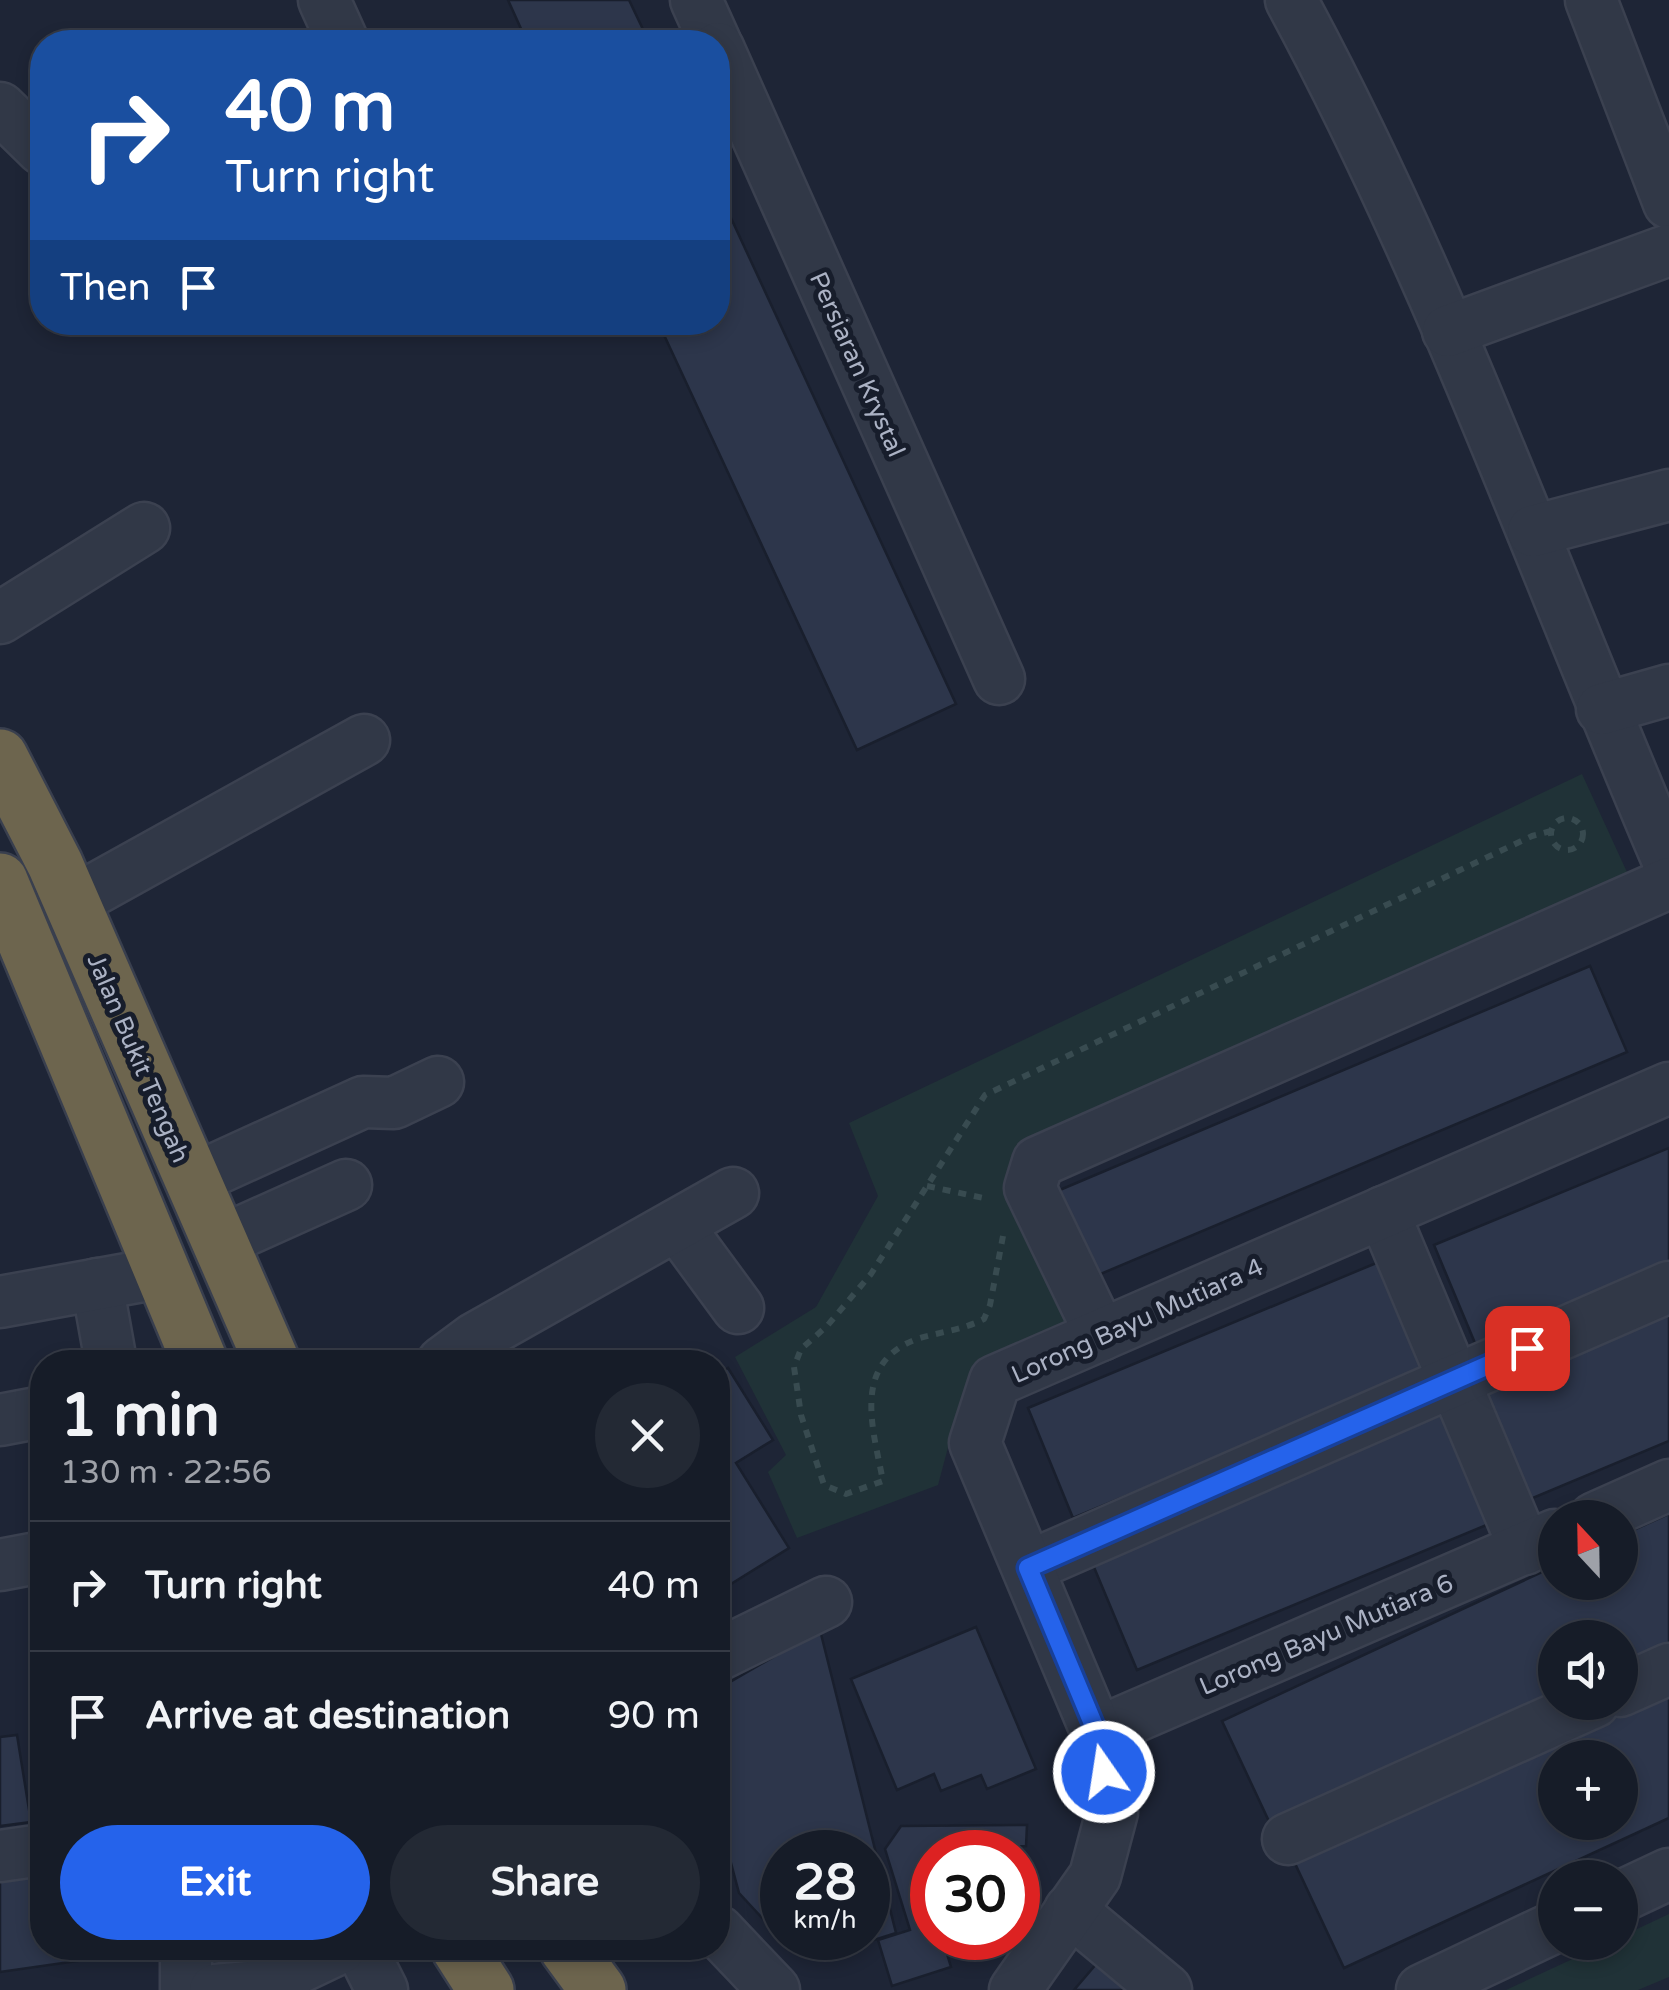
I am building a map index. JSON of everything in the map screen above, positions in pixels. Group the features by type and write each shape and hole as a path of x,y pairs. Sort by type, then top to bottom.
{"highway":[{"name":"Jalan Bukit Tengah","path":"0,756 72,902 267,1350"},
{"path":"0,881 195,1350"},
{"path":"467,1960 486,1990"},
{"path":"576,1960 598,1990"}],"street":[{"path":"324,0 338,30"},
{"name":"Persiaran Krystal","path":"696,0 709,30"},
{"path":"1291,0 1344,98 1448,331 1669,863"},
{"path":"1591,0 1669,203"},
{"name":"Persiaran Krystal","path":"730,76 1000,679"},
{"path":"0,108 30,137"},
{"path":"1448,331 1669,250"},
{"path":"1533,531 1669,495"},
{"path":"0,618 144,528"},
{"path":"1602,709 1669,690"},
{"path":"72,902 364,740"},
{"path":"1101,1335 1030,1188 1038,1162 1669,883"},
{"path":"192,1180 363,1102 394,1103 438,1082"},
{"name":"Lorong Bayu Mutiara 4","path":"1014,1990 1095,1876 1112,1812 1097,1733 975,1442 996,1381 1669,1088"},
{"path":"220,1242 346,1185"},
{"path":"460,1350 734,1193"},
{"path":"1383,1212 1456,1379 1538,1538"},
{"path":"677,1225 738,1308"},
{"path":"0,1302 165,1272"},
{"path":"98,1284 110,1350"},
{"path":"1028,1568 1669,1287"},
{"path":"0,1420 30,1414"},
{"path":"1636,1500 1669,1485"},
{"name":"Lorong Bayu Mutiara 6","path":"1097,1733 1538,1543"},
{"path":"0,1566 30,1560"},
{"path":"730,1649 826,1602"},
{"path":"1638,1683 1669,1669"},
{"path":"1288,1839 1554,1720"},
{"path":"0,1856 30,1852"},
{"path":"1638,1889 1669,1874"},
{"path":"1070,1910 1166,1990"},
{"path":"1422,1990 1538,1935"},
{"path":"730,1943 774,1990"},
{"path":"186,1960 186,1990"},
{"path":"245,1989 312,1960"},
{"path":"367,1960 382,1990"}],"path":[{"path":"1557,822 1576,822 1582,835 1579,844 1565,850 1556,846 1551,831 1557,822"}],"shaded area":[{"path":"1582,774 1632,883 1027,1153 1073,1323 986,1364 950,1440 938,1485 797,1538 768,1472 786,1455 735,1357 816,1307 878,1196 849,1123"},
{"path":"1669,1914 1669,1977 1638,1990 1506,1990 1570,1960 1638,1960 1638,1929"}],"building":[{"path":"508,0 629,0 643,30 522,30"},
{"path":"730,216 956,704 857,750 664,335 730,335"},
{"path":"1590,966 1627,1052 1091,1278 1055,1192"},
{"path":"1669,1148 1669,1276 1480,1355 1434,1245"},
{"path":"1386,1259 1432,1369 1073,1518 1028,1408"},
{"path":"1669,1312 1669,1441 1523,1502 1478,1392"},
{"path":"730,1371 773,1440 736,1463 789,1548 730,1585"},
{"path":"1450,1411 1496,1521 1137,1670 1091,1560"},
{"path":"1669,1514 1669,1649 1638,1663 1638,1620 1538,1620 1538,1709 1274,1832 1222,1721 1538,1574 1538,1600 1638,1600 1638,1528"},
{"path":"976,1627 1036,1769 987,1789 981,1775 941,1791 934,1774 897,1790 851,1679"},
{"path":"820,1630 870,1830 760,1830 760,1916 739,1893 730,1859 730,1682"},
{"path":"1669,1682 1669,1818 1638,1832 1638,1740 1544,1740 1587,1720 1638,1720 1638,1696"},
{"path":"17,1735 30,1822 0,1826 0,1737"},
{"path":"1538,1743 1538,1840 1621,1840 1578,1860 1538,1860 1538,1878 1344,1968 1292,1857"},
{"path":"1027,1825 1027,1830 910,1830 910,1930 890,1865 890,1842 901,1826"},
{"path":"30,1864 30,1960 84,1960 0,1972 0,1868"},
{"path":"890,1909 896,1933 890,1935"},
{"path":"910,1930 910,1960 949,1960 951,1967 892,1986 884,1960 890,1960 890,1936"},
{"path":"1098,1962 1133,1990 1074,1990"}],"route":[{"path":"1104,1772 1097,1733 1028,1568 1527,1348"}]}
